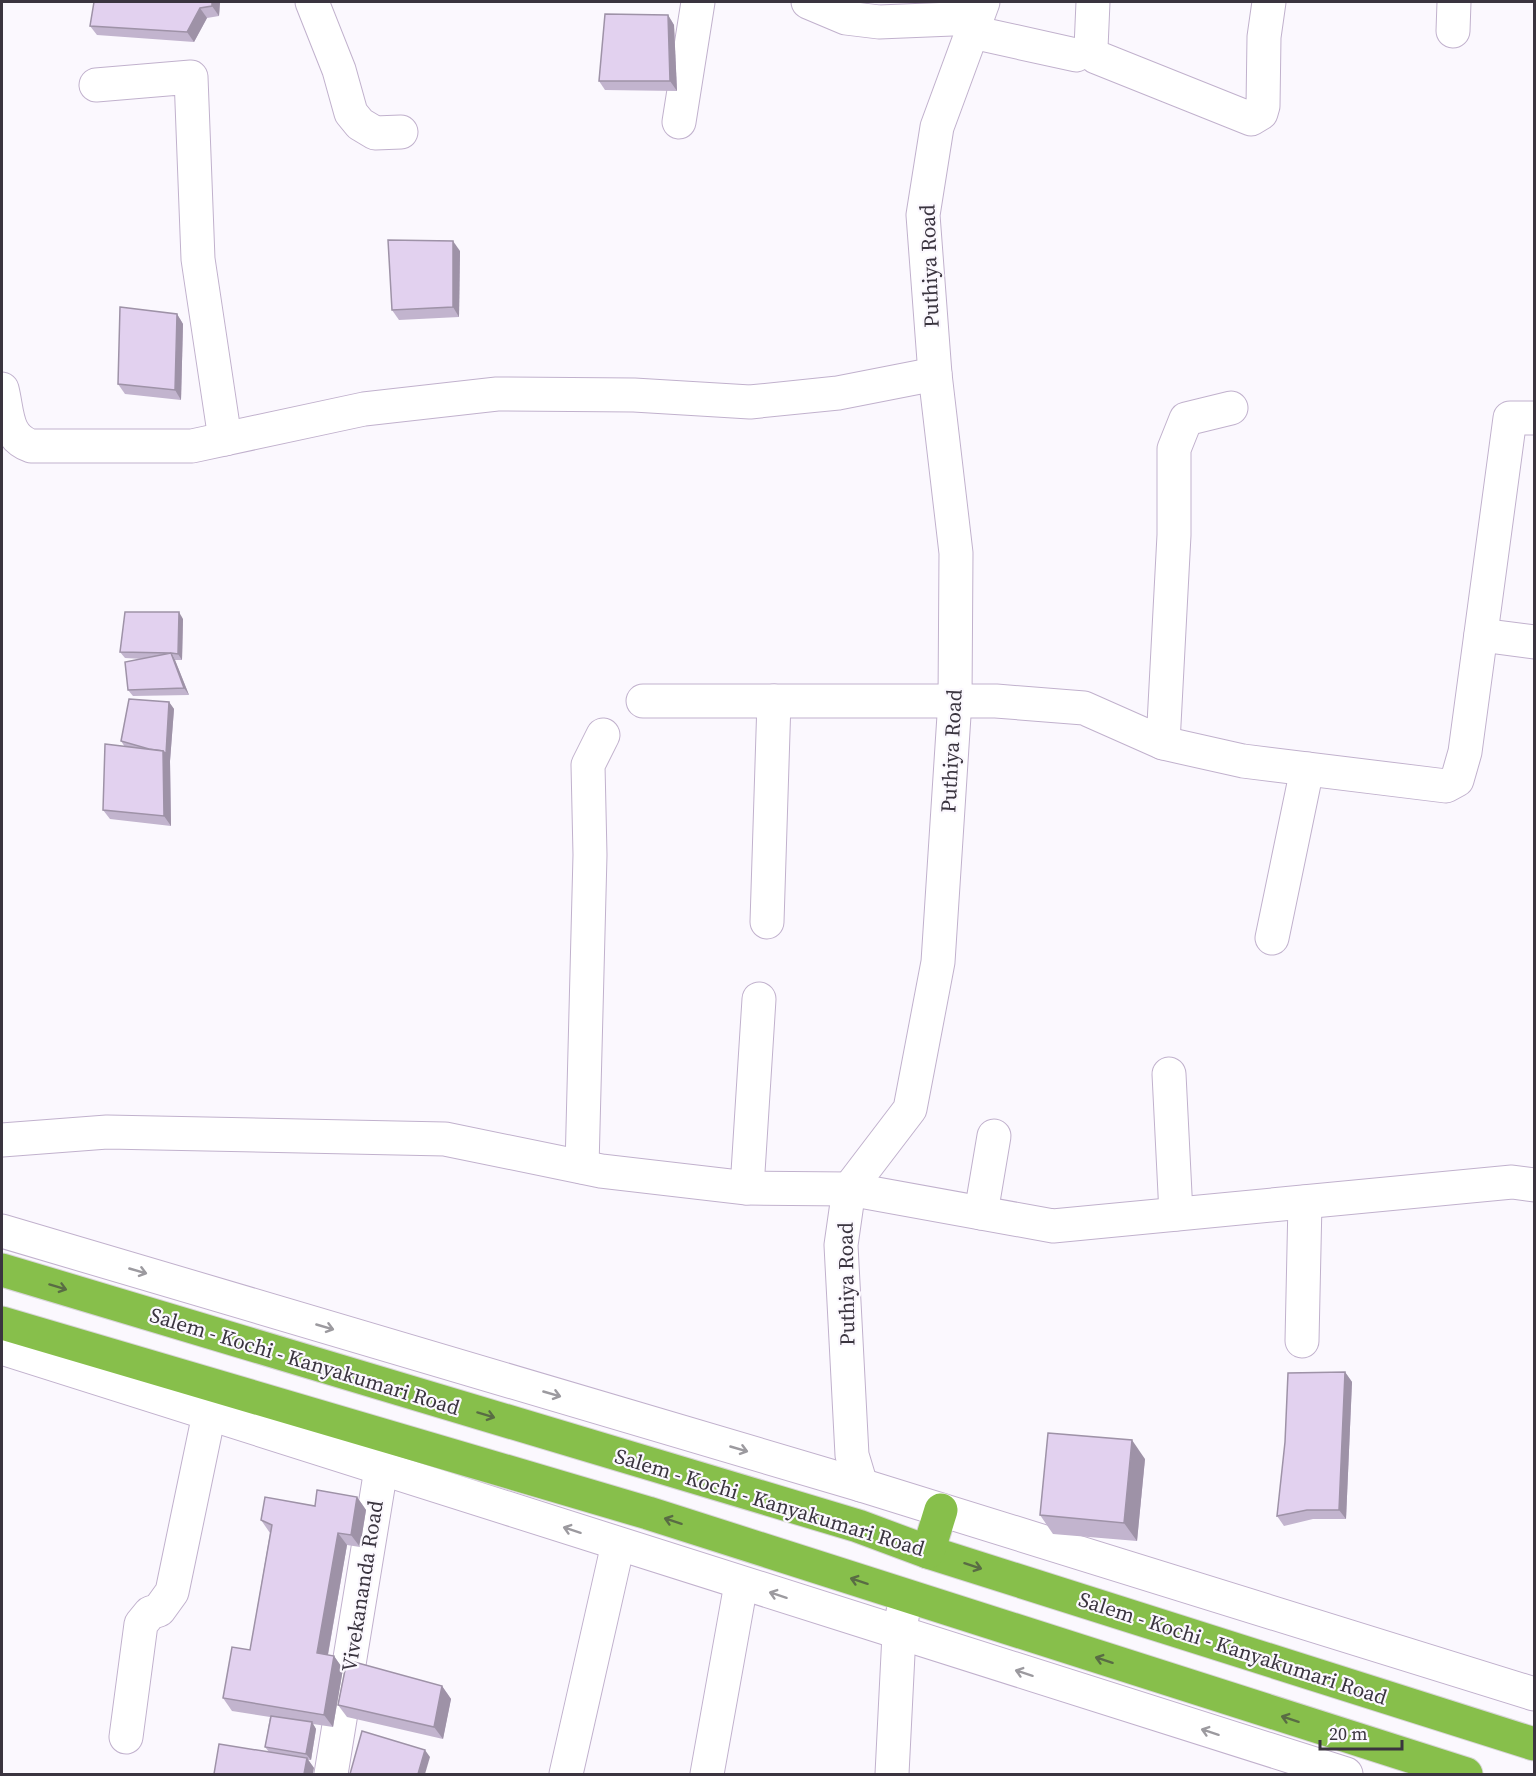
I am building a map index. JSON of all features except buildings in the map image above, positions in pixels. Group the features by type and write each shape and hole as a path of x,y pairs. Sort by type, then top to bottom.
{"highway":[{"name":"Salem - Kochi - Kanyakumari Road","path":"2,1270 858,1526 928,1552 1534,1744"},
{"path":"2,1323 648,1513 1466,1774"},
{"path":"928,1552 941,1510"}],"street":[{"path":"312,2 339,70 351,113 360,124 375,133 401,132"},
{"path":"679,122 698,2"},
{"path":"808,2 846,18 879,22 978,17 1076,55"},
{"path":"1093,2 1091,48 1096,57 1251,119 1261,113 1263,106 1264,37 1269,2"},
{"name":"Puthiya Road","path":"861,1485 852,1455 841,1245 849,1189 910,1109 938,962 955,700 956,553 935,374 923,214 937,127 978,17"},
{"path":"96,85 191,77 198,259 225,439"},
{"path":"2,389 11,431 19,442 31,446 192,446 364,409 497,394 634,395 750,402 838,393 935,374"},
{"path":"1163,743 1174,535 1174,449 1186,419 1231,408"},
{"path":"644,701 996,700 1084,708 1163,743 1243,761 1446,786 1457,780 1465,752 1510,418 1534,418"},
{"path":"1481,635 1534,642"},
{"path":"767,922 774,701"},
{"path":"582,1167 590,855 588,765 603,735"},
{"path":"1272,938 1307,769"},
{"path":"747,1188 759,999"},
{"path":"1169,1074 1176,1214"},
{"path":"2,1140 107,1132 445,1139 582,1167 747,1188 849,1189 1053,1226 1512,1182 1534,1185"},
{"path":"981,1213 994,1136"},
{"path":"1302,1341 1305,1202"},
{"path":"2,1231 861,1485 1534,1694"},
{"path":"2,1348 899,1634 1307,1769 1346,1774"},
{"path":"126,1737 141,1624 150,1613 159,1610 172,1592 209,1414"},
{"name":"Vivekananda Road","path":"331,1774 381,1469"},
{"path":"566,1774 618,1544"},
{"path":"707,1774 741,1584"},
{"path":"892,1774 899,1634 906,1597"}]}
